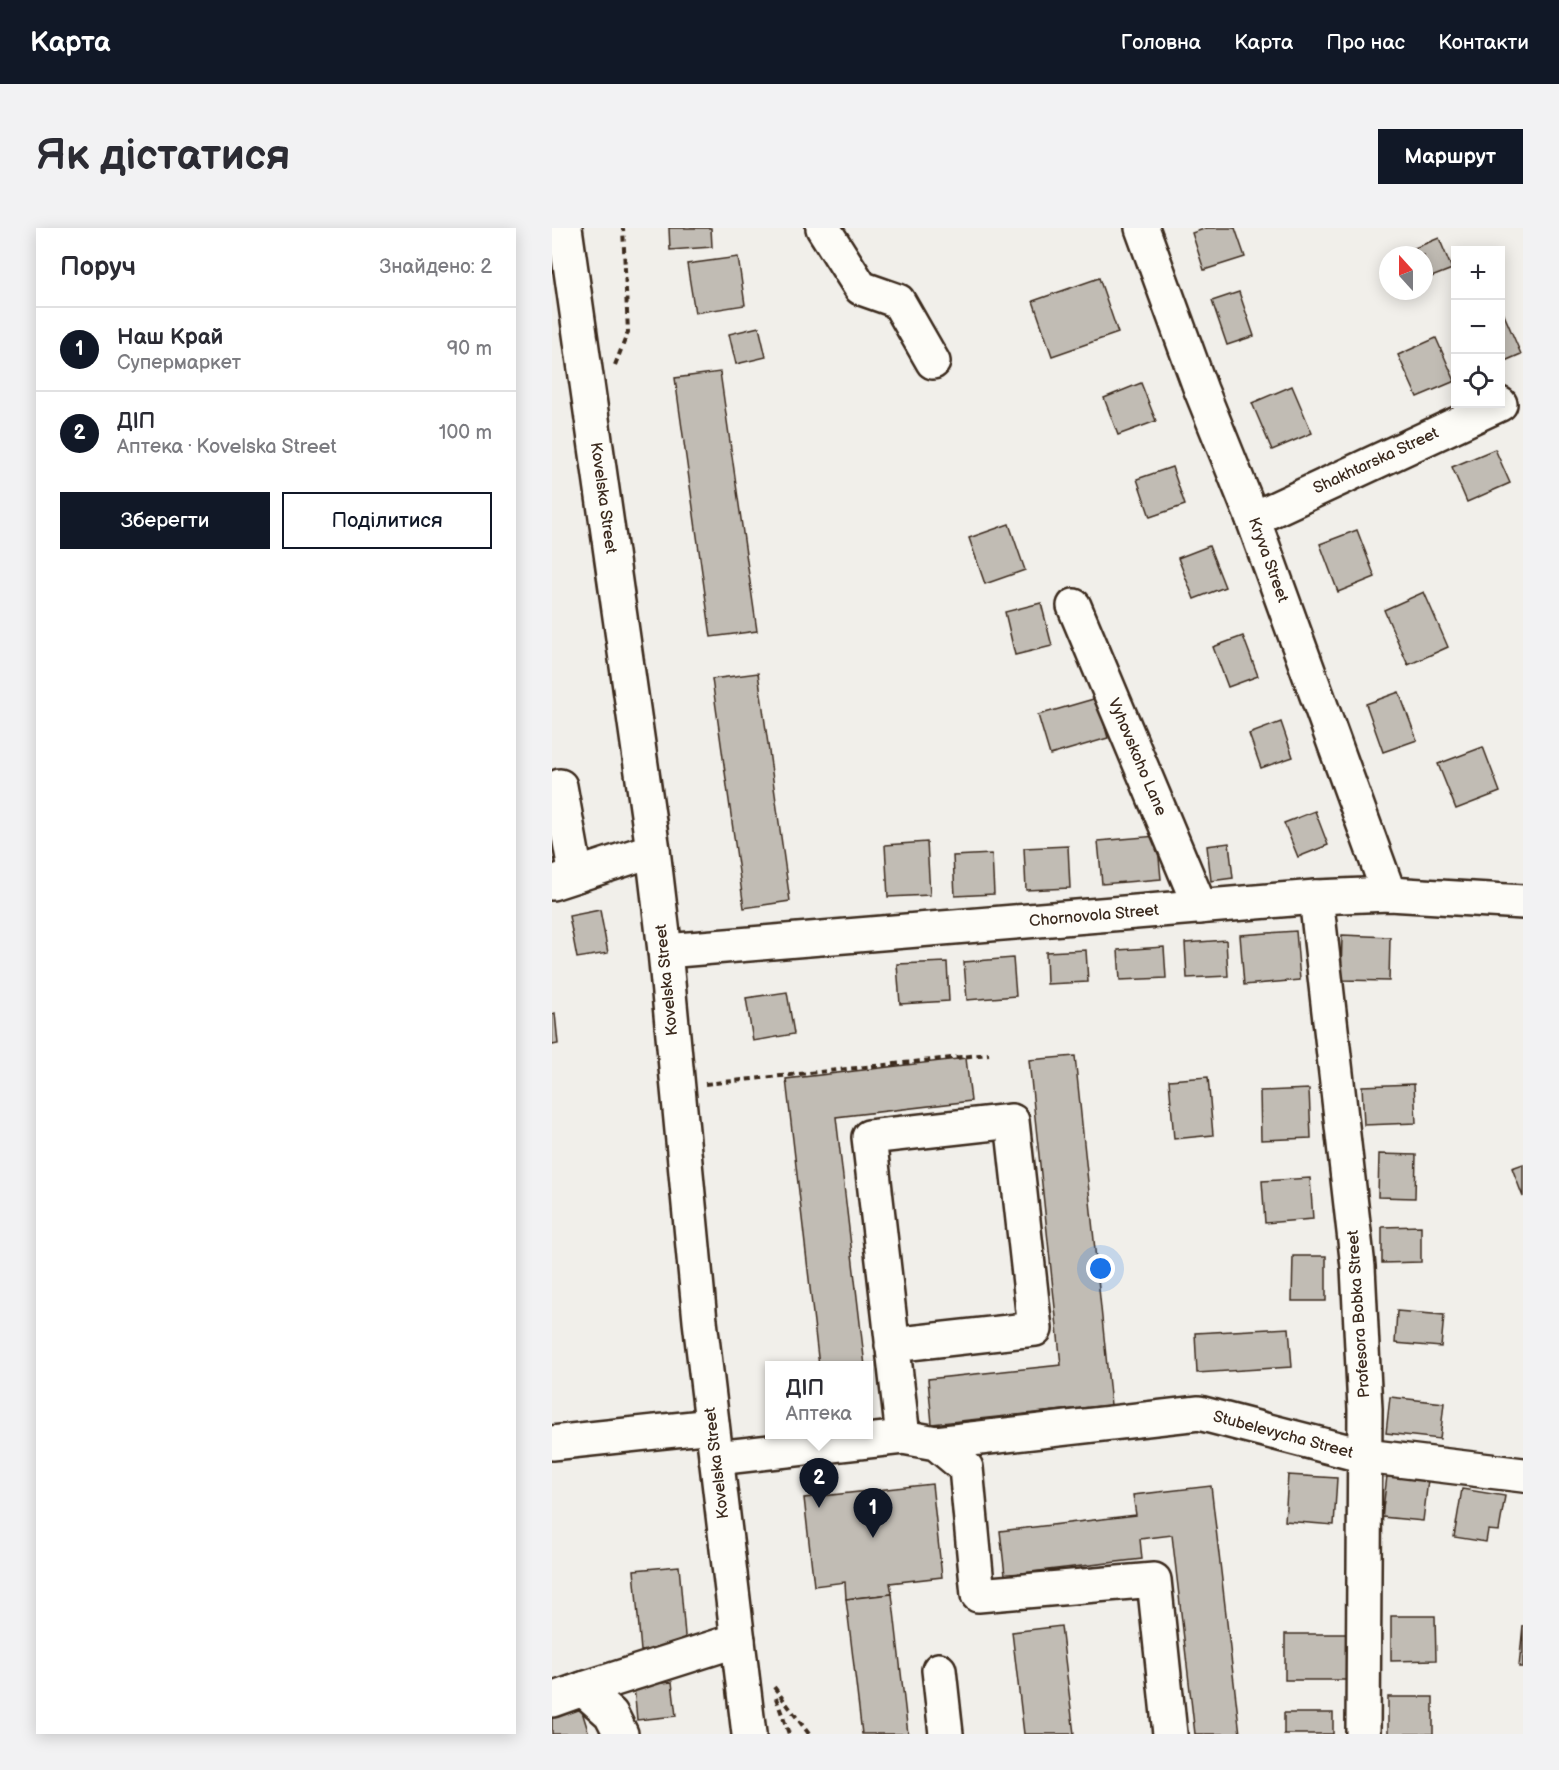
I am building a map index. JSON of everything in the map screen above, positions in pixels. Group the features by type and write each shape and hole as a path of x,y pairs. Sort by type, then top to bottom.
{"street":[{"name":"Kovelska Street","path":"565,228 561,276 653,850 712,1426 749,1734"},
{"path":"823,228 861,288 898,302 933,362"},
{"name":"Kryva Street","path":"1142,228 1201,390 1253,519 1389,894"},
{"name":"Shakhtarska Street","path":"1505,401 1523,392"},
{"name":"Shakhtarska Street","path":"1253,519 1489,408"},
{"name":"Vyhovskoho Lane","path":"1074,606 1200,907"},
{"path":"560,786 564,879 653,850"},
{"name":"Chornovola Street","path":"665,951 1316,897 1389,894 1523,902"},
{"name":"Profesora Bobka Street","path":"1316,897 1358,1267 1365,1409 1363,1734"},
{"path":"892,1345 1035,1329 1012,1121 869,1137 892,1345 903,1437"},
{"name":"Stubelevycha Street","path":"936,1443 1199,1413 1365,1456 1523,1475"},
{"path":"552,1443 712,1426"},
{"path":"716,1458 903,1437 936,1443 966,1468 978,1595 1154,1580 1170,1734"},
{"path":"552,1700 738,1640"},
{"path":"939,1670 946,1734"},
{"path":"583,1689 611,1714 621,1734"}],"path":[{"path":"616,371 614,363 628,332 623,228"},
{"path":"678,1086 989,1054"},
{"path":"789,1734 770,1682 809,1734"}],"building":[{"path":"669,228 711,228 712,247 670,250"},
{"path":"1207,228 1235,228 1245,257 1204,270 1192,233"},
{"path":"1439,238 1451,269 1433,276 1433,246 1420,246"},
{"path":"738,257 745,305 695,313 687,264"},
{"path":"1099,278 1118,333 1052,356 1033,301"},
{"path":"1239,292 1254,336 1227,345 1212,301"},
{"path":"1505,317 1521,354 1505,361"},
{"path":"759,327 766,357 736,364 729,334"},
{"path":"1436,338 1451,372 1451,383 1417,397 1398,355"},
{"path":"720,372 757,631 711,637 675,378"},
{"path":"1141,383 1156,421 1118,435 1104,398"},
{"path":"1292,386 1312,433 1272,450 1252,403"},
{"path":"1495,449 1510,483 1467,502 1452,467"},
{"path":"1172,467 1185,505 1150,517 1137,479"},
{"path":"1009,524 1025,570 985,584 969,538"},
{"path":"1357,530 1375,577 1338,592 1320,544"},
{"path":"1209,546 1225,587 1194,599 1178,558"},
{"path":"1424,592 1448,647 1408,665 1384,610"},
{"path":"1041,603 1052,646 1015,655 1005,612"},
{"path":"1243,636 1258,676 1228,687 1213,647"},
{"path":"758,673 790,901 744,908 712,679"},
{"path":"1399,692 1417,740 1383,752 1366,704"},
{"path":"1097,698 1108,738 1050,755 1038,715"},
{"path":"1281,722 1293,757 1261,768 1249,734"},
{"path":"1483,747 1500,792 1456,809 1438,764"},
{"path":"1315,811 1328,845 1298,857 1284,823"},
{"path":"1157,836 1161,879 1102,884 1098,841"},
{"path":"927,842 930,895 888,897 885,845"},
{"path":"1229,843 1233,878 1211,881 1207,846"},
{"path":"1068,846 1070,888 1026,890 1024,848"},
{"path":"992,854 994,894 955,896 953,856"},
{"path":"600,910 608,953 577,958 569,916"},
{"path":"1296,931 1300,980 1244,985 1240,935"},
{"path":"1342,935 1390,937 1389,981 1341,980"},
{"path":"1226,940 1228,976 1187,978 1185,943"},
{"path":"1164,947 1166,978 1120,980 1118,950"},
{"path":"1086,950 1088,982 1047,984 1046,952"},
{"path":"1013,958 1016,996 967,1000 964,962"},
{"path":"947,962 949,1001 900,1004 897,964"},
{"path":"787,992 794,1034 753,1041 746,998"},
{"path":"555,1013 558,1044 552,1045 552,1014"},
{"path":"1075,1056 1111,1405 932,1424 928,1379 1061,1365 1029,1060"},
{"path":"966,1058 971,1101 836,1117 864,1361 818,1361 786,1079"},
{"path":"1208,1077 1213,1135 1174,1139 1169,1080"},
{"path":"1414,1084 1416,1123 1364,1125 1362,1086"},
{"path":"1309,1089 1311,1138 1261,1140 1260,1091"},
{"path":"1379,1154 1416,1155 1415,1198 1378,1197"},
{"path":"1523,1164 1523,1197 1512,1168"},
{"path":"1310,1178 1313,1219 1265,1223 1262,1181"},
{"path":"1421,1226 1421,1262 1382,1263 1382,1227"},
{"path":"1293,1256 1326,1256 1326,1301 1292,1301"},
{"path":"1397,1311 1444,1315 1441,1347 1395,1343"},
{"path":"1289,1328 1292,1367 1197,1373 1195,1333"},
{"path":"1390,1397 1444,1403 1440,1439 1386,1433"},
{"path":"1288,1475 1337,1478 1334,1525 1285,1521"},
{"path":"1387,1476 1428,1480 1423,1521 1382,1517"},
{"path":"932,1484 942,1577 890,1583 892,1594 846,1599 845,1582 814,1586 804,1498"},
{"path":"1211,1486 1240,1734 1195,1734 1172,1535 1140,1539 1142,1559 1005,1575 1000,1531 1136,1515 1133,1495"},
{"path":"1462,1489 1505,1496 1499,1531 1488,1530 1486,1542 1454,1537"},
{"path":"679,1566 686,1647 641,1651 634,1570"},
{"path":"892,1594 908,1734 862,1734 846,1599"},
{"path":"1391,1616 1435,1616 1436,1660 1391,1661"},
{"path":"1523,1625 1523,1667 1519,1667"},
{"path":"1061,1626 1074,1734 1024,1734 1012,1632"},
{"path":"1285,1634 1347,1634 1347,1680 1285,1680"},
{"path":"672,1682 676,1716 637,1720 634,1686"},
{"path":"1388,1697 1433,1697 1433,1734 1388,1734"},
{"path":"580,1705 589,1734 552,1734 552,1715"},
{"path":"1284,1713 1333,1713 1333,1734 1284,1734"}],"place":[{"name":"ДІП","path":"819,1508"},
{"name":"Наш Край","path":"873,1538"}]}
